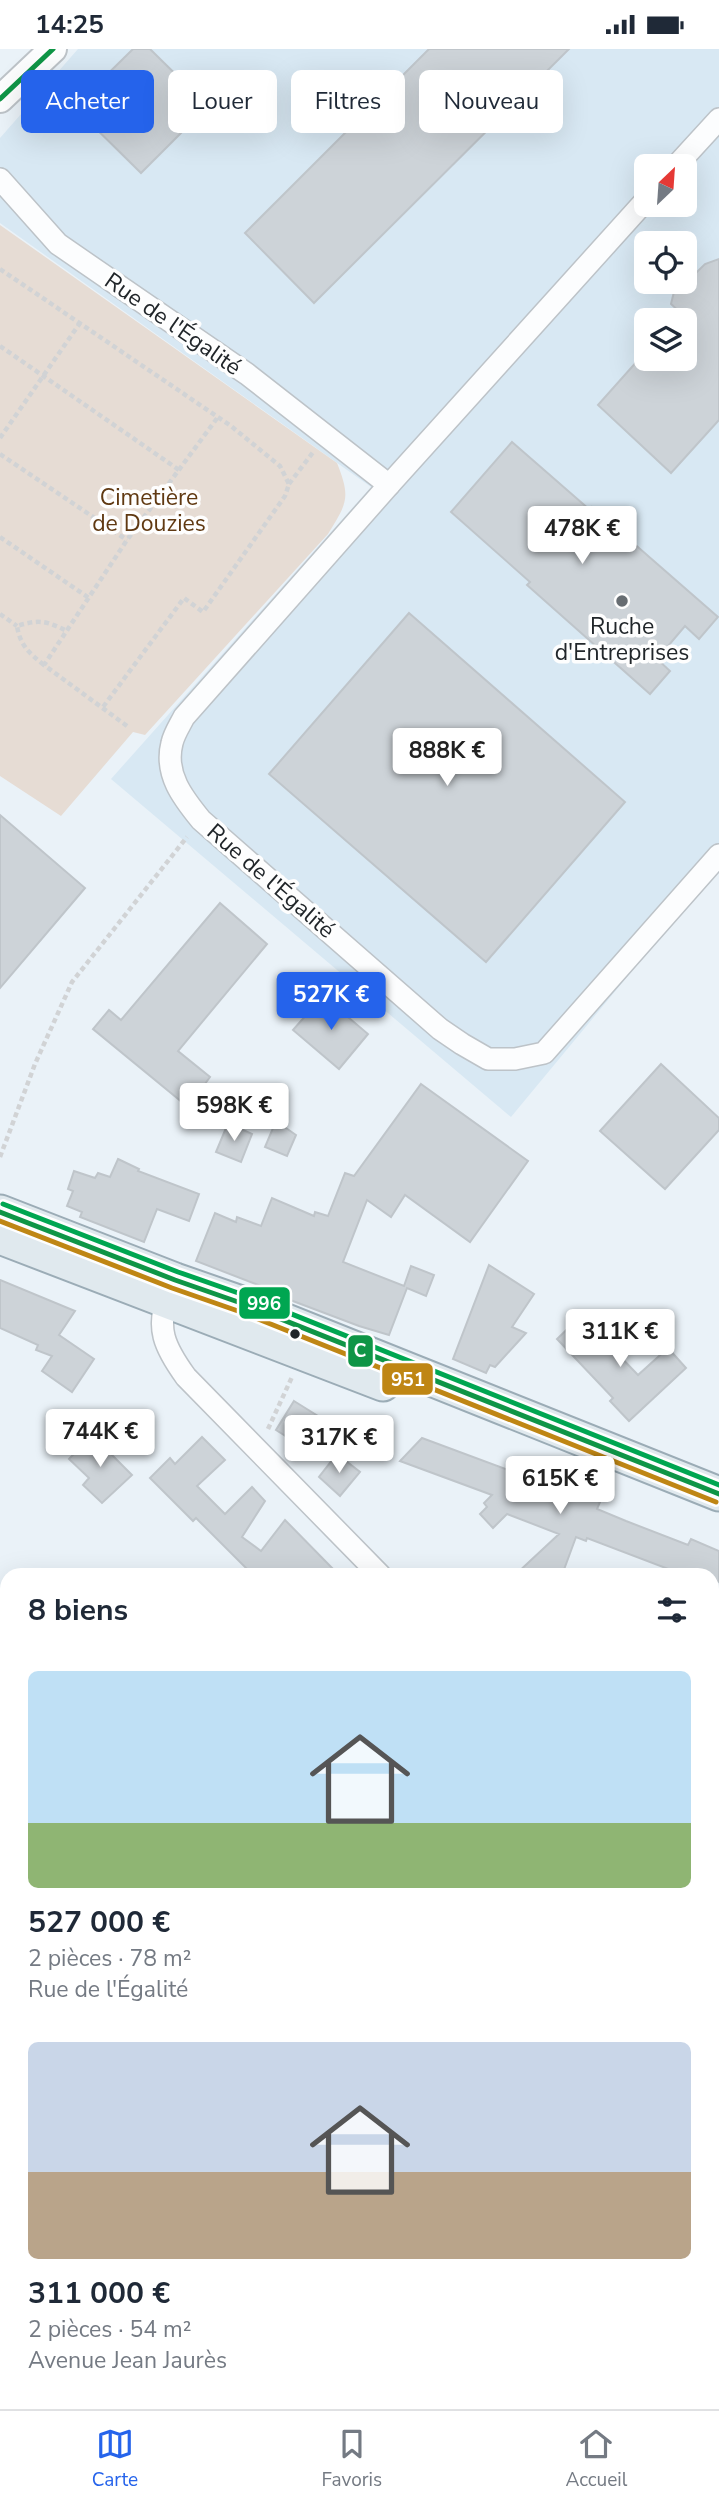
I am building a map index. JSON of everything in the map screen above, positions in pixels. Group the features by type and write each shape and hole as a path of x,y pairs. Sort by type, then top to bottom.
{"main road":[{"path":"0,1212 303,1354 719,1518"},
{"path":"0,1237 170,1291 254,1308 719,1494"}],"street":[{"path":"0,99 53,49"},
{"path":"687,154 719,119"},
{"name":"Rue de l'Égalité","path":"0,180 58,244 247,375 388,485"},
{"name":"Rue de l'Égalité","path":"634,212 388,485 184,717 172,743 170,768 180,795 201,820 440,1029 488,1059 515,1059 544,1053 719,855"},
{"path":"170,1291 161,1324 168,1353 186,1377 259,1451 364,1568"}],"path":[{"path":"0,269 218,417 280,466 289,484"},
{"path":"0,438 80,323"},
{"path":"0,346 179,470"},
{"path":"44,665 127,540 218,417"},
{"path":"103,707 184,598 203,612 285,496 289,484 325,436"},
{"path":"0,454 127,540"},
{"path":"0,537 89,599"},
{"path":"0,614 17,625 34,620 47,622 67,631"},
{"path":"17,625 19,641 29,654 127,726"},
{"path":"0,1157 35,1064 72,982 201,820"},
{"path":"259,1451 303,1354"}],"shaded area":[{"path":"78,49 719,49 719,866 511,1117 111,779 371,487 0,223 0,138 21,114 21,133 154,133 154,70 60,70"}],"green space":[{"name":"Cimetière de Douzies","path":"0,225 337,463 345,493 343,507 328,534 145,735 133,732 61,816 0,776"}],"building":[{"path":"133,49 150,49 171,70 168,70 168,133 181,133 141,173 100,133 154,133 154,70 112,70"},
{"path":"429,49 569,49 548,70 419,70 419,133 485,133 314,303 245,233 345,133 405,133 405,73"},
{"path":"719,259 719,420 671,473 598,405 634,365 634,371 697,371 697,308 675,308 671,304 674,294 697,294 697,272 705,264"},
{"name":"Ruche d'Entreprises","path":"512,442 590,510 592,507 718,617 699,639 685,626 657,659 670,671 650,694 527,585 530,582 451,512"},
{"path":"409,613 625,802 486,962 269,774"},
{"path":"0,815 85,888 0,988"},
{"path":"220,903 267,944 178,1051 210,1077 188,1107 93,1029 109,1010 121,1020"},
{"path":"323,996 368,1034 339,1069 293,1030"},
{"path":"661,1064 719,1118 719,1130 665,1189 600,1131"},
{"path":"421,1084 528,1161 470,1242 405,1195 391,1217 367,1200 343,1262 404,1286 411,1266 434,1275 426,1296 407,1288 389,1335 261,1289 261,1286 196,1261 215,1213 236,1222 237,1217 261,1226 272,1198 314,1216 315,1212 328,1216 345,1173 354,1176"},
{"path":"276,1121 296,1135 287,1156 265,1147"},
{"path":"228,1123 252,1134 241,1162 216,1152"},
{"path":"118,1159 139,1169 138,1171 199,1194 189,1221 157,1209 144,1242 80,1217 82,1212 67,1206 73,1191 68,1189 74,1171 95,1178 98,1173 110,1177"},
{"path":"489,1265 534,1294 512,1327 526,1333 495,1367 490,1365 486,1373 453,1359"},
{"path":"0,1280 75,1311 59,1335 94,1359 72,1392 42,1371 52,1356 36,1350 38,1345 0,1328"},
{"path":"581,1316 638,1375 668,1348 686,1368 629,1421 610,1401 613,1398 557,1339"},
{"path":"294,1401 318,1416 300,1445 276,1430"},
{"path":"92,1435 132,1475 102,1503 83,1485 89,1478 69,1459"},
{"path":"202,1437 225,1460 197,1486 225,1514 252,1487 265,1501 242,1537 261,1551 285,1520 332,1568 246,1568 196,1518 193,1521 150,1478 170,1458 175,1464"},
{"path":"422,1438 508,1470 509,1467 532,1476 527,1490 563,1503 568,1489 600,1502 597,1509 626,1521 688,1545 691,1539 719,1551 719,1568 666,1568 587,1538 586,1541 576,1537 565,1568 523,1568 559,1534 507,1514 493,1528 480,1514 487,1507 484,1503 492,1495 400,1461"},
{"path":"337,1454 360,1472 340,1496 319,1477"}],"transit line":[{"name":"C","path":"0,99 53,49"},
{"name":"996","path":"3,1204 244,1295 719,1485"},
{"name":"C","path":"0,1212 241,1303 719,1494"},
{"name":"951","path":"0,1221 238,1311 716,1502"}],"place":[{"name":"Ruche d'Entreprises","path":"622,601"}]}
